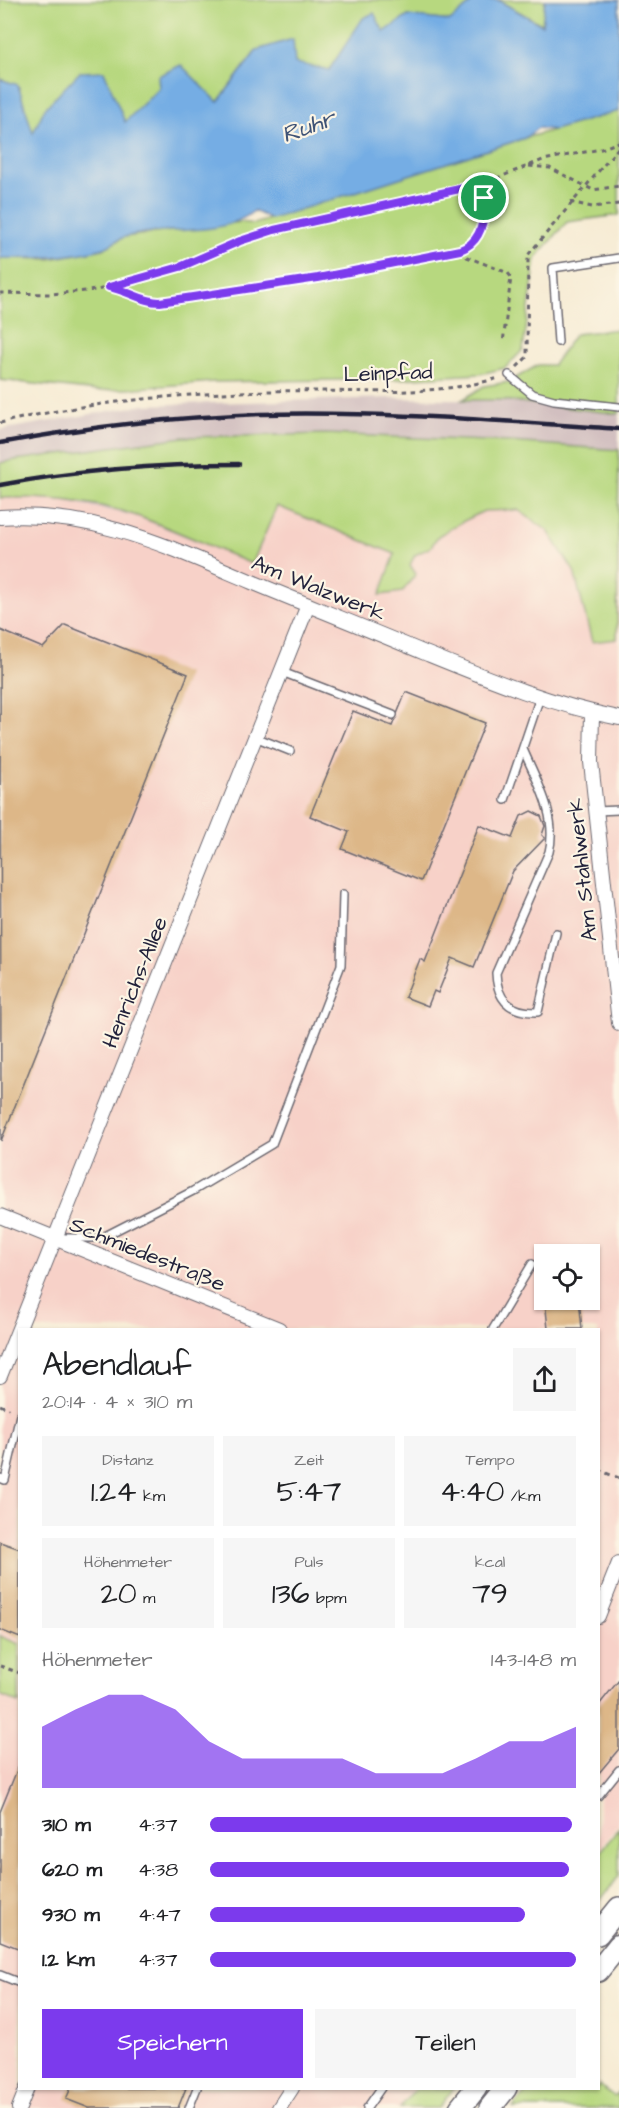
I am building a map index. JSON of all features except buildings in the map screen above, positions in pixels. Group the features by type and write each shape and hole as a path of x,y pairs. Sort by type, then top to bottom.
{"main road":[{"path":"600,1932 619,1908"},
{"path":"600,1969 619,1945"},
{"path":"460,2108 474,2090"},
{"path":"490,2108 504,2090"}],"street":[{"name":"Am Walzwerk","path":"0,517 28,515 71,519 134,533 540,697 592,713 619,718"},
{"name":"Henrichs-Allee","path":"21,1328 308,605"},
{"name":"Am Stahlwerk","path":"592,713 591,762 619,1023"},
{"name":"Schmiedestraße","path":"0,1216 277,1328"},
{"name":"Henrichs-Allee","path":"0,1376 17,1339"},
{"path":"600,1611 619,1563"},
{"path":"18,2108 26,2090"},
{"path":"279,2108 291,2090"}],"lane":[{"path":"558,342 553,268 619,258"},
{"path":"509,375 532,394 554,400 619,407"},
{"path":"282,672 393,715"},
{"path":"505,800 540,697"},
{"path":"255,737 290,751"},
{"path":"523,749 549,812 552,838 549,852 496,973 497,990 507,1004 525,1012 538,1011 556,933"},
{"path":"596,811 619,810"},
{"path":"55,1238 101,1238 193,1191 272,1144 341,965 343,894"},
{"path":"495,1328 532,1264"},
{"path":"0,1478 5,1480 18,1424"},
{"path":"600,1794 619,1770"},
{"path":"0,1976 18,1982"},
{"path":"189,2108 196,2090"},
{"path":"367,2108 380,2090"}],"path":[{"path":"0,293 51,294 109,287 180,267 240,241 274,230 482,184 543,160 602,149 619,141"},
{"path":"509,375 527,357 528,255 570,202 619,147"},
{"path":"527,166 550,168 593,190 619,186"},
{"path":"109,287 123,289 148,302 160,302 318,278 460,250 469,247 478,235 484,214 482,184"},
{"path":"570,202 592,207 619,204"},
{"path":"460,250 467,257 508,273 511,277 503,343"},
{"name":"Leinpfad","path":"0,423 123,401 265,391 413,390 464,385 509,375"},
{"path":"600,1471 619,1478"},
{"path":"0,1666 18,1672"}],"shaded area":[{"path":"390,398 502,400 619,414 619,450 510,442 395,554 277,506 252,564 135,516 64,501 0,498 0,430 144,405"},
{"path":"619,450 619,1824 600,1849 600,1328 18,1328 18,2090 412,2090 399,2108 0,2108 0,463"}],"green space":[{"path":"0,0 475,0 450,21 408,16 384,32 364,18 329,70 295,64 257,50 218,102 159,88 125,123 33,134 18,85 0,79"},
{"path":"498,0 545,0 543,25"},
{"path":"619,111 619,215 567,222 536,258 523,350 505,368 480,374 398,379 213,382 97,391 0,380 0,258 50,259 103,249 124,237 241,222 254,224 525,138"},
{"path":"619,329 619,414 502,400 462,400 484,386 509,382 538,365 553,365 575,334"},
{"path":"327,434 510,442 619,450 617,639 592,642 574,571 548,531 518,510 484,511 438,536 431,547 415,555 410,565 416,574 402,592 380,595 395,554 277,506 252,564 166,527 121,511 69,501 0,498 0,463 15,460 184,437"},
{"path":"0,1636 18,1644 18,1703 0,1695"},
{"path":"619,1828 619,1876 600,1901 600,1853"},
{"path":"600,2086 615,2097 619,2092 619,2108 513,2108 527,2090 600,2090"},
{"path":"414,2090 452,2090 438,2108 400,2108"}],"water":[{"name":"Ruhr","path":"475,0 498,0 542,25 545,0 619,0 619,111 554,130 538,128 525,138 271,219 254,211 240,220 209,229 141,233 88,252 50,257 0,258 0,79 18,85 33,133 45,108 80,72 104,71 125,122 159,88 158,76 181,65 218,102 257,50 293,39 295,63 329,70 363,18 374,13 384,32 408,16 450,21"}],"railway":[{"path":"0,443 130,424 261,414 395,415 619,429"},
{"path":"0,485 59,475 119,469 239,464"}],"route":[{"path":"482,184 484,198 484,214 478,235 469,247 460,250 429,255 405,263 160,302 148,302 123,289 109,287 180,267 240,241 316,220 482,184"}]}
